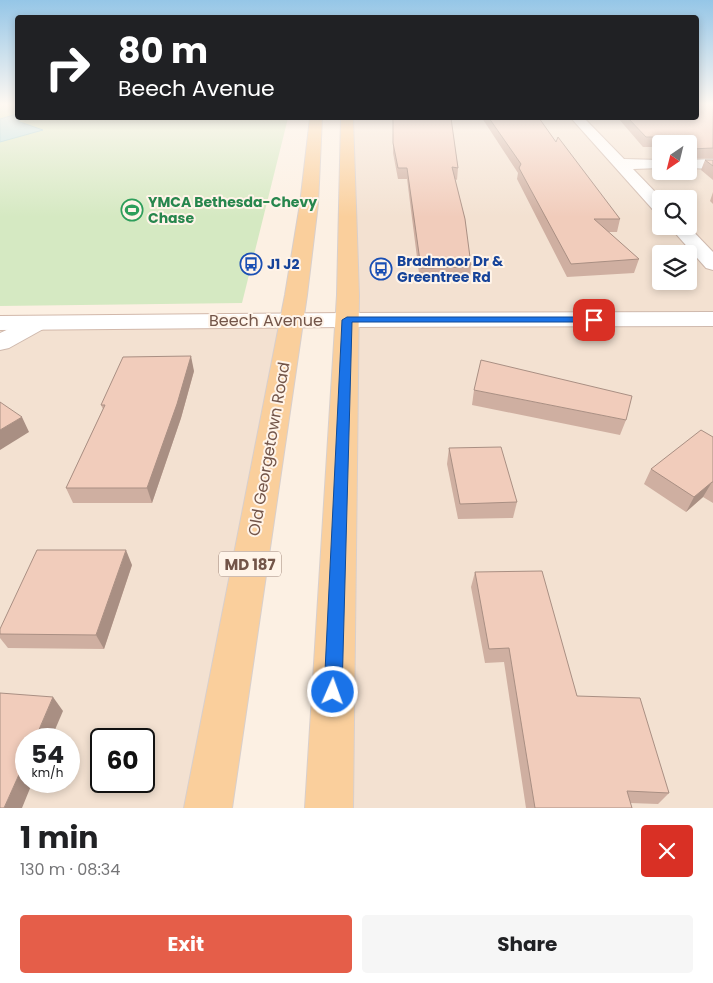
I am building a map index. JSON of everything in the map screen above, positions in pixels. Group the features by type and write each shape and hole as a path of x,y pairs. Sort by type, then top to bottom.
{"main road":[{"name":"Old Georgetown Road","path":"208,808 291,320 309,204 314,142"},
{"path":"329,808 347,320 347,142"}],"street":[{"path":"600,142 652,198"},
{"path":"621,164 652,164"},
{"path":"698,164 713,164"},
{"path":"686,235 713,264"},
{"name":"Beech Avenue","path":"0,323 713,319"},
{"path":"0,343 36,323"}],"shaded area":[{"path":"346,142 652,142 652,180 698,180 698,142 713,142 713,808 329,808"},
{"path":"291,321 208,808 0,808 0,323"}],"green space":[{"name":"YMCA Bethesda-Chevy Chase","path":"0,142 282,142 242,303 0,306"}],"building":[{"path":"454,142 458,168 452,167 465,219 471,265 468,265 469,267 421,268 407,168 398,168 393,143"},
{"path":"505,142 562,142 620,219 594,219 639,259 571,264 519,168 521,164"},
{"path":"698,142 713,142 713,148 698,149"},
{"path":"705,160 713,160 713,166"},
{"path":"191,356 177,404 147,488 66,488 105,405 101,405 123,357"},
{"path":"481,360 632,396 626,420 474,390"},
{"path":"0,402 22,417 0,430"},
{"path":"701,430 713,437 713,482 694,497 651,469"},
{"path":"501,447 517,502 460,504 449,448"},
{"path":"37,550 126,550 96,635 0,634 0,629"},
{"path":"542,571 577,696 640,698 669,793 627,791 632,808 535,808 509,648 489,649 475,572"},
{"path":"0,693 53,697 40,728 15,728 15,784 4,808 0,808"}],"place":[{"name":"YMCA Bethesda-Chevy Chase","path":"132,210"},
{"name":"J1 J2","path":"251,264"},
{"name":"Bradmoor Dr & Greentree Rd","path":"381,269"}],"route":[{"path":"333,692 347,320 594,320"}]}
